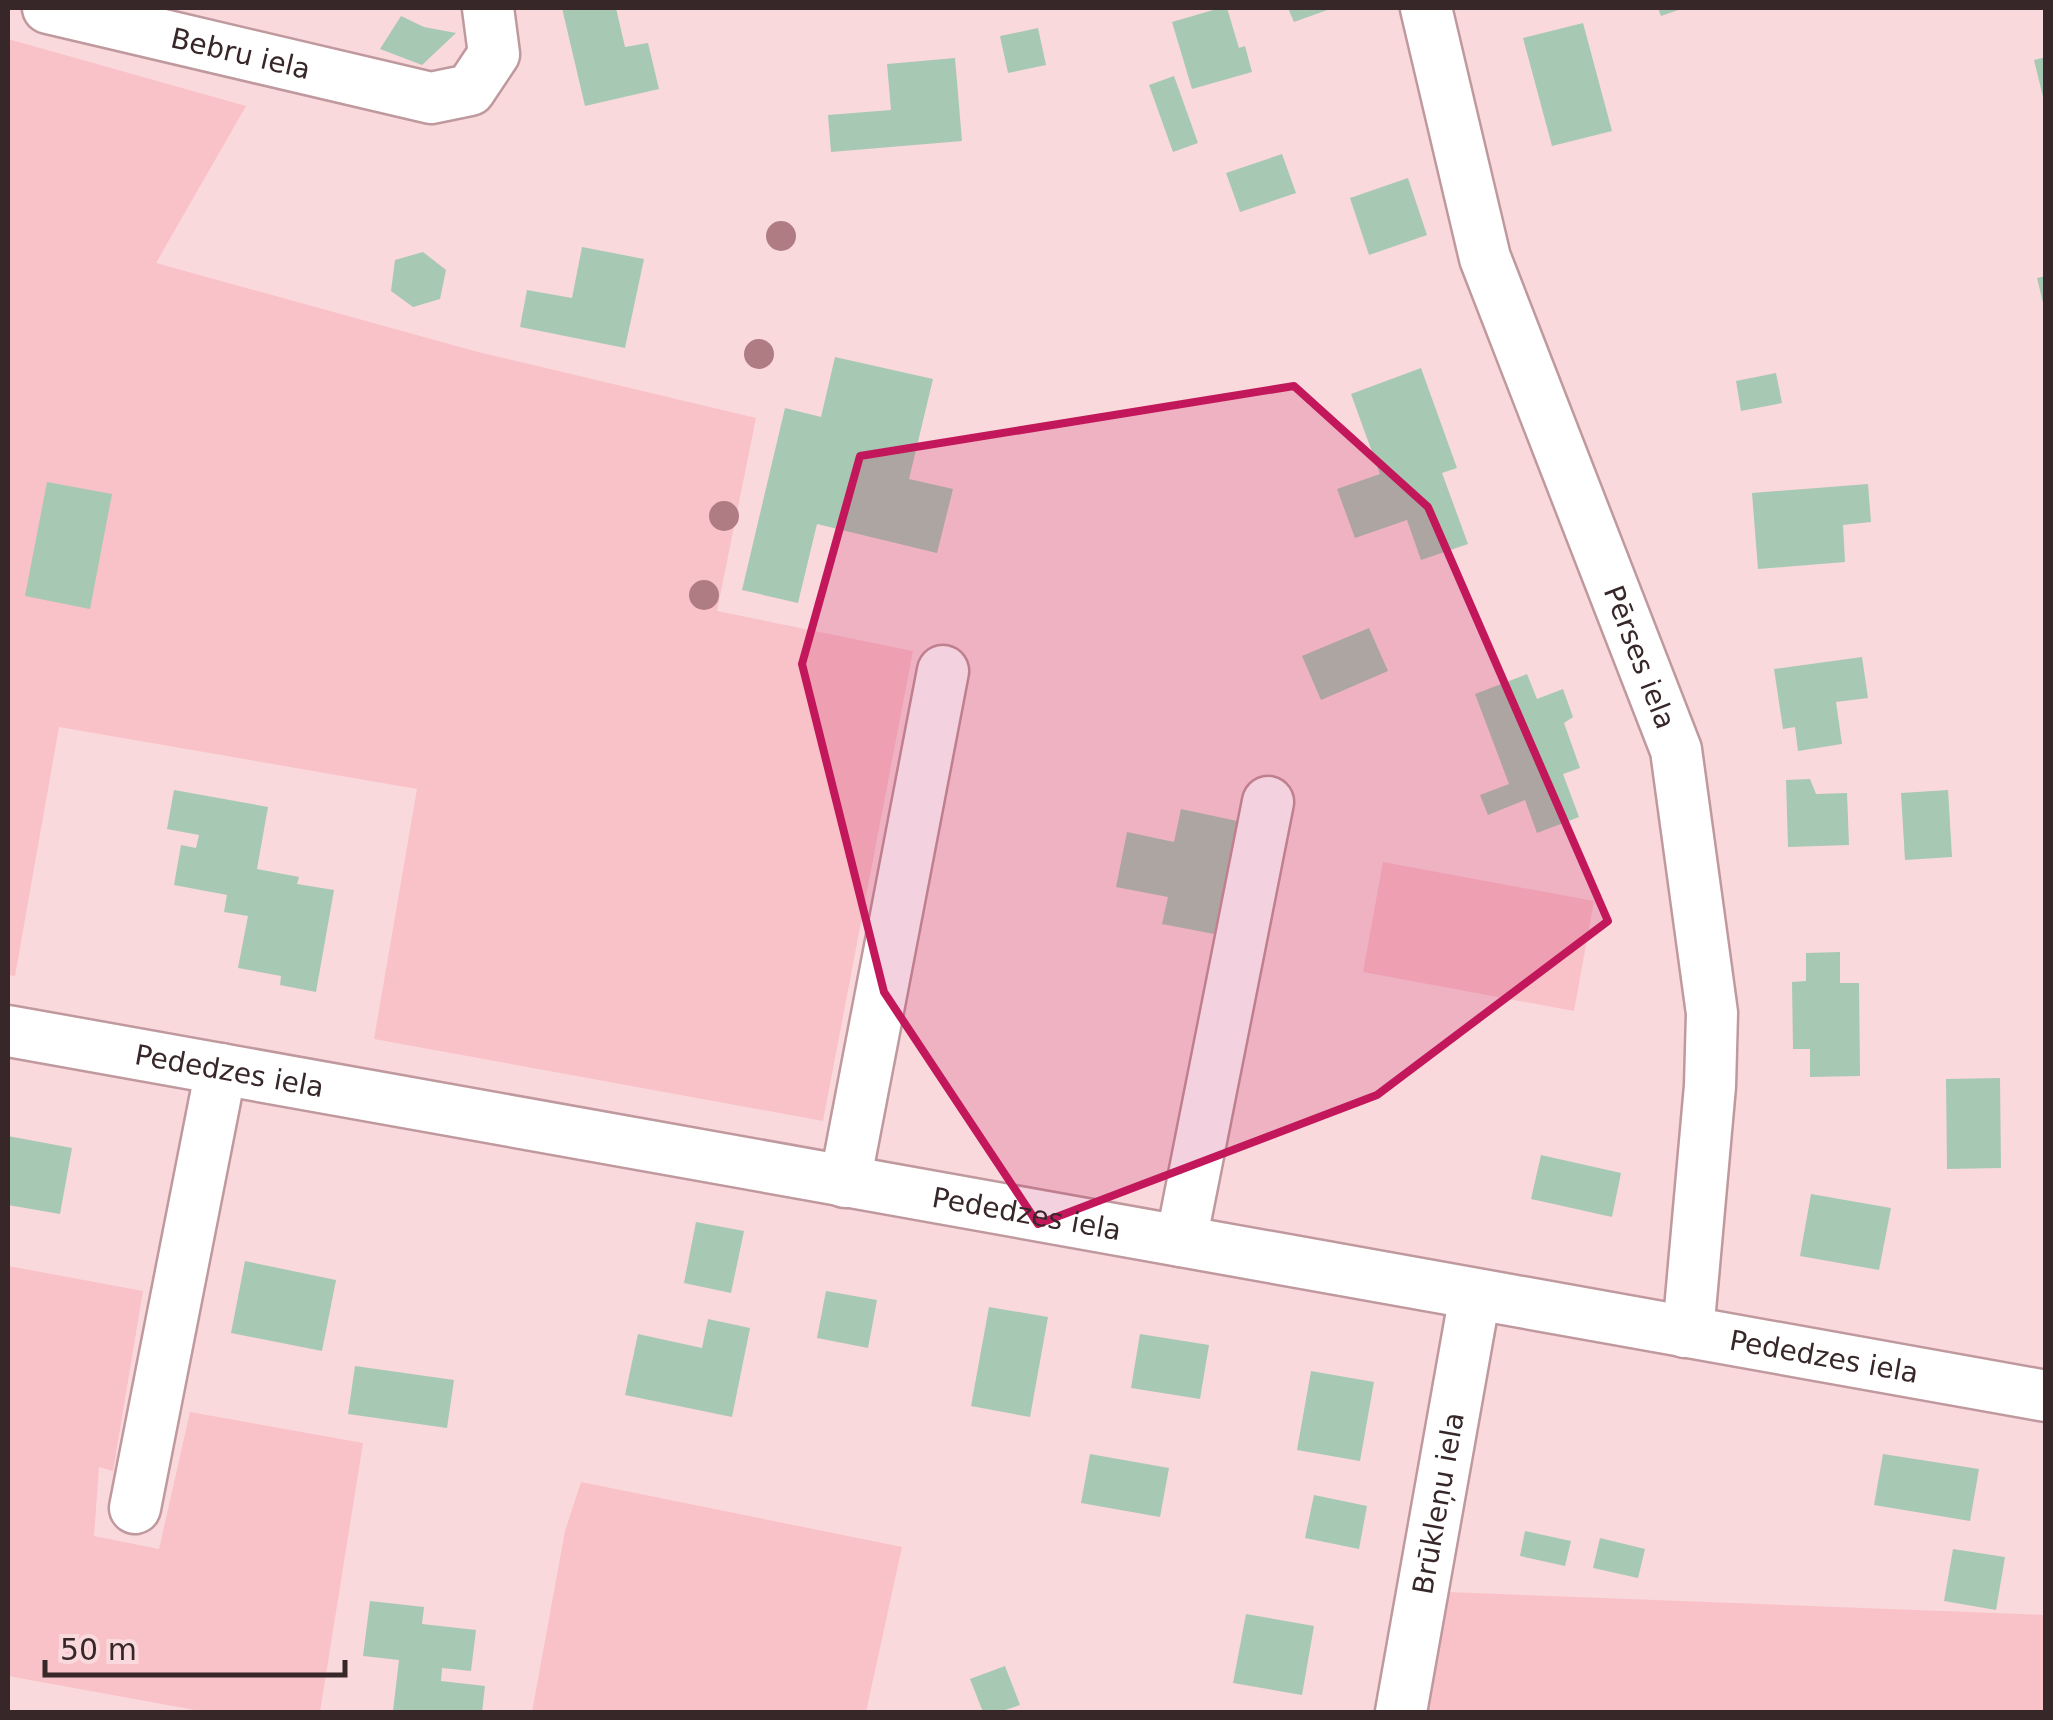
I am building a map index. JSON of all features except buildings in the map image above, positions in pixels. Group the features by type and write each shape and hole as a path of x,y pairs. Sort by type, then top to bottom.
{"street":[{"name":"Bebru iela","path":"48,8 185,23 431,98 470,90 494,54 488,8"},
{"name":"Pērses iela","path":"1426,8 1485,258 1676,750 1712,1013 1710,1086 1685,1332"},
{"path":"845,1182 943,670"},
{"path":"1180,1241 1268,802"},
{"name":"Pededzes iela","path":"8,1031 2046,1396"},
{"path":"136,1508 221,1069"},
{"name":"Brūkleņu iela","path":"1401,1712 1475,1295"}],"highlighted area":[{"path":"1294,386 1428,507 1608,921 1377,1095 1038,1224 884,992 802,664 860,456"}],"shaded area":[{"path":"8,39 246,106 156,263 478,352 756,418 717,611 913,651 823,1121 374,1039 417,789 59,727 15,976 8,975"},
{"path":"1383,862 1594,901 1574,1011 1363,972"},
{"path":"8,1266 143,1291 113,1471 99,1467 94,1536 159,1549 190,1412 363,1443 320,1712 206,1712 8,1676"},
{"path":"581,1482 902,1547 866,1712 532,1712 565,1531"},
{"path":"1449,1592 2045,1615 2045,1712 1425,1712"}]}
